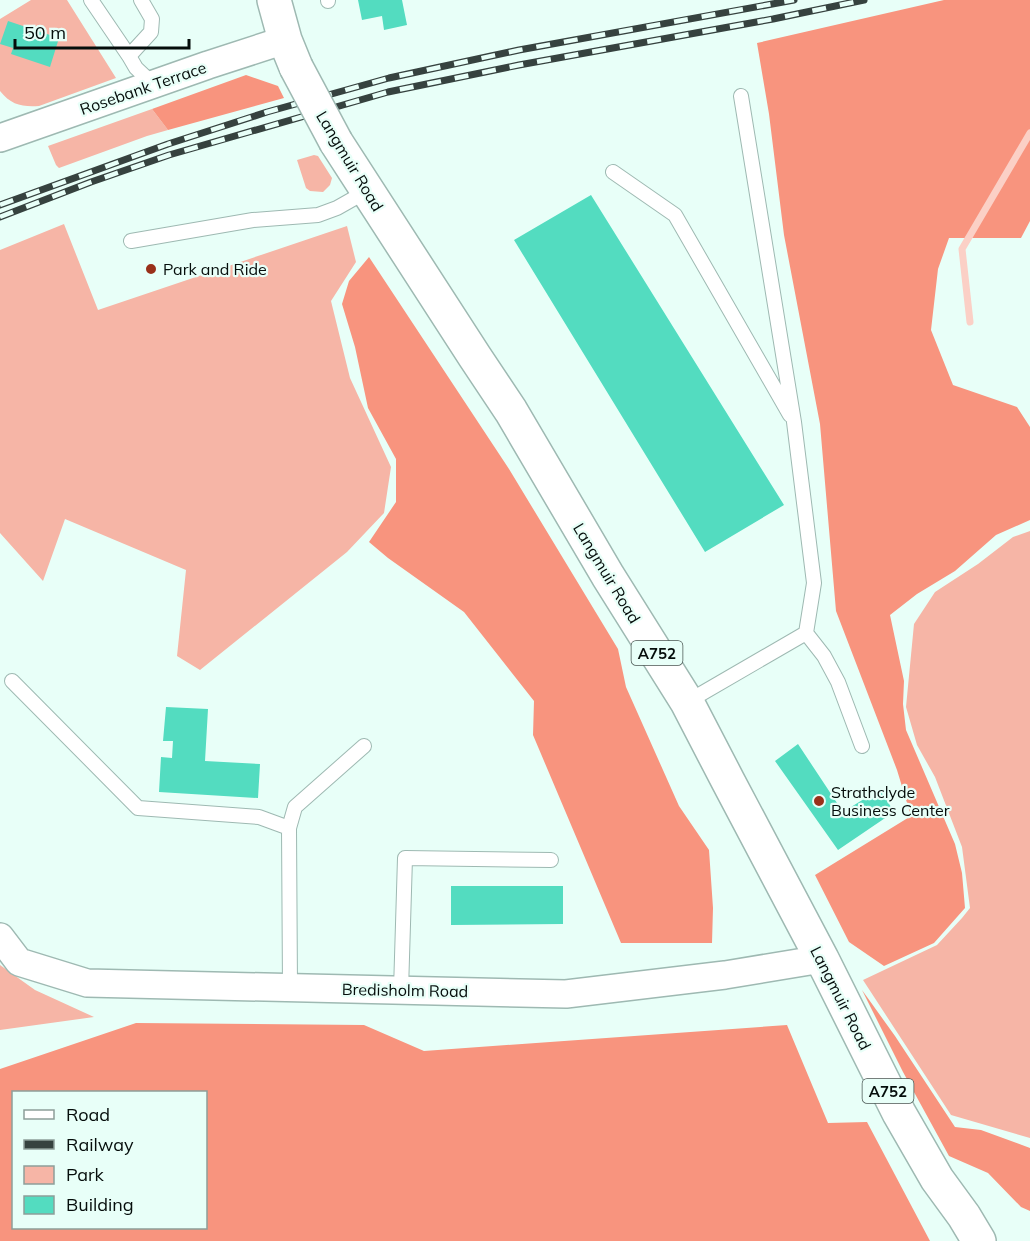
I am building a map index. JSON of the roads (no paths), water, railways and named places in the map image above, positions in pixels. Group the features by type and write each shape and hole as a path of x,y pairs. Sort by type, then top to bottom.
{"main road":[{"name":"Langmuir Road","path":"274,0 291,54 336,142 512,411 608,576 687,702 822,959 899,1113 937,1179 971,1229 998,1241"}],"street":[{"name":"Rosebank Terrace","path":"1,134 153,84 291,54"},
{"name":"Bredisholm Road","path":"0,937 19,962 87,983 566,994 725,975 822,959"}],"lane":[{"path":"91,0 136,68 153,84"},
{"path":"129,56 151,32 152,19 141,0"},
{"path":"741,96 794,422 814,583 806,633 824,656 838,682 862,746"},
{"path":"613,172 675,215 794,422"},
{"path":"131,241 252,220 318,215 367,192"},
{"path":"687,702 806,633"},
{"path":"12,681 138,808 259,817 289,828"},
{"path":"290,988 289,828 295,807 364,746"},
{"path":"400,990 405,858 551,860"}],"waterway":[{"path":"970,322 962,249 1030,133"}],"railway":[{"path":"0,205 168,144 267,112 389,78 519,50 794,0"},
{"path":"0,217 169,155 388,92 864,0"}],"place":[{"name":"Park and Ride","path":"151,269"},
{"name":"Strathclyde Business Center","path":"819,801"}]}
